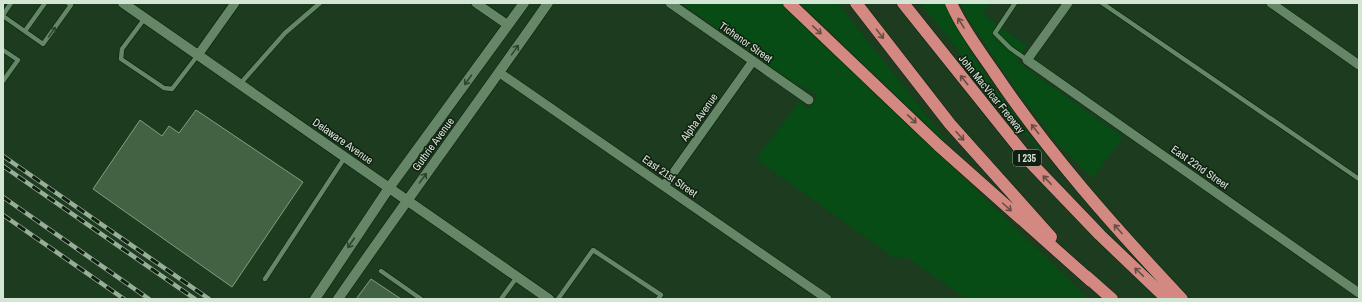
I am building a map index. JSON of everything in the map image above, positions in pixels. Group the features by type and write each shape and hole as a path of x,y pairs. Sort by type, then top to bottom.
{"highway":[{"path":"789,3 938,145 1112,299"},
{"path":"856,3 950,124 1090,281"},
{"name":"John MacVicar Freeway","path":"903,3 1031,163 1100,235 1167,299"},
{"path":"951,3 958,19 1013,100 1093,201 1182,299"}],"main road":[{"name":"Delaware Avenue","path":"123,3 549,299"},
{"name":"Guthrie Avenue","path":"315,299 389,188 524,3"},
{"name":"Guthrie Avenue","path":"338,299 407,200 500,73 548,3"}],"street":[{"path":"198,55 235,3"},
{"path":"476,3 508,25"},
{"name":"Tichenor Street","path":"670,3 810,100"},
{"path":"1027,60 1068,3"},
{"path":"1271,3 1359,65"},
{"name":"East 22nd Street","path":"1027,60 1359,293"},
{"name":"Alpha Avenue","path":"664,186 753,61"},
{"name":"East 21st Street","path":"500,73 827,299"}],"lane":[{"path":"11,3 3,15 43,44 71,5 68,3"},
{"path":"25,31 45,3"},
{"path":"240,84 285,33 320,3"},
{"path":"1015,3 996,33 1010,48 1027,60"},
{"path":"1102,3 1359,179"},
{"path":"145,18 122,49 121,59 164,88 172,89 198,55"},
{"path":"3,50 18,60 3,81"},
{"path":"265,279 345,157"},
{"path":"558,299 593,250 661,295 658,299"},
{"path":"381,271 421,299"},
{"path":"501,299 517,277"}],"green space":[{"path":"681,3 782,3 1089,299 967,299 908,258 893,257 756,159 800,101 809,109 818,96 783,75"},
{"path":"800,3 838,3 945,139 943,140"},
{"path":"920,3 944,3 970,51 993,86 1042,151 1040,152"},
{"path":"960,3 990,3 982,14 1027,46 1017,62 1123,137 1093,178 1057,143 1016,90 969,20"}],"building":[{"path":"196,110 303,182 232,287 93,189 140,120 162,136 169,126 179,133"},
{"path":"371,279 401,299 356,299"}],"railway":[{"path":"3,156 209,299"},
{"path":"3,166 195,299"},
{"path":"3,197 149,299"},
{"path":"3,215 124,299"}]}
